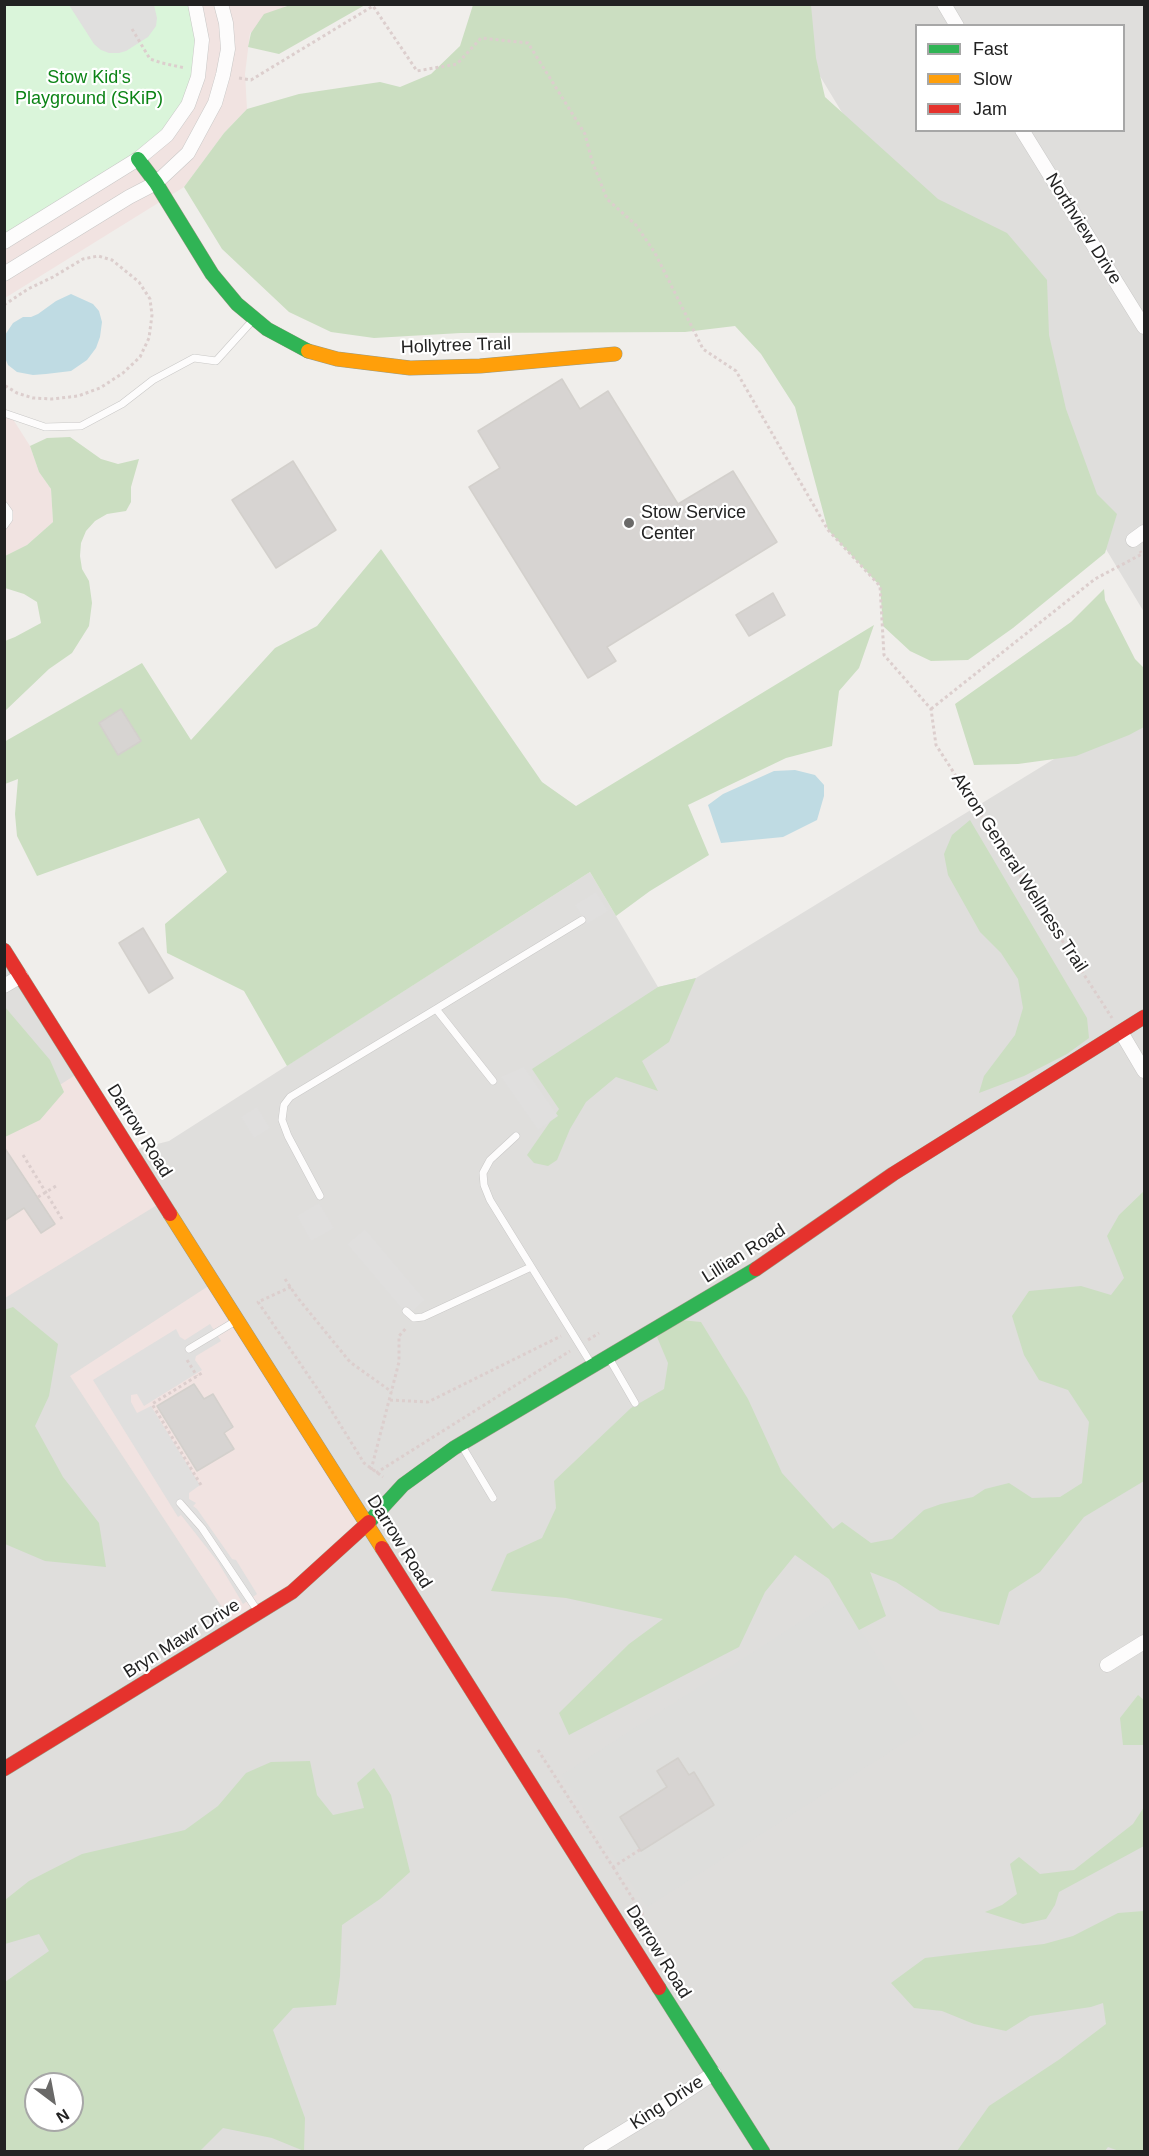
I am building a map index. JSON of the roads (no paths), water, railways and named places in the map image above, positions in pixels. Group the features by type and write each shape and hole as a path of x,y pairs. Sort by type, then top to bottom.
{"street":[{"path":"4,242 138,159 167,135 188,105 198,70 202,40 195,4"},
{"path":"4,274 129,197 156,183 188,153 215,103 223,75 228,49 226,23 221,4"},
{"path":"944,4 956,24"},
{"name":"Northview Drive","path":"1023,132 1144,327"},
{"name":"Hollytree Trail","path":"138,159 156,183 212,274 237,304 267,329 303,350 337,359 410,368 480,366 615,354"},
{"name":"Darrow Road","path":"4,950 763,2151"},
{"path":"4,986 21,976"},
{"name":"Lillian Road","path":"367,1524 403,1485 461,1444 594,1367 780,1254 893,1174 1144,1017"},
{"path":"1121,1032 1144,1071"},
{"name":"Bryn Mawr Drive","path":"4,1769 292,1592 367,1524"},
{"path":"1107,1665 1144,1642"},
{"name":"King Drive","path":"590,2151 657,2111 714,2073"}],"lane":[{"path":"4,413 45,427 81,426 122,404 153,380 194,358 216,361 255,319"},
{"path":"4,505 9,512 9,519 4,526"},
{"path":"320,1196 282,1120 284,1106 290,1097 582,920"},
{"path":"436,1009 493,1082"},
{"path":"516,1136 490,1160 483,1173 484,1185 490,1200 594,1367"},
{"path":"406,1311 414,1318 423,1317 531,1267"},
{"path":"186,1351 236,1320"},
{"path":"609,1358 636,1402"},
{"path":"461,1444 493,1498"},
{"path":"180,1503 202,1528 259,1612"}],"water":[{"path":"71,294 93,304 99,311 102,322 96,348 87,360 71,371 33,375 17,372 8,365 5,358 5,335 13,323 23,317 38,314"},
{"path":"795,770 815,775 824,785 824,796 817,820 783,837 721,843 708,805 723,794 774,771"}],"place":[{"name":"Stow Service Center","path":"629,523"}],"park label":[{"name":"Stow Kid's Playground (SKiP)","path":"89,88"}]}
